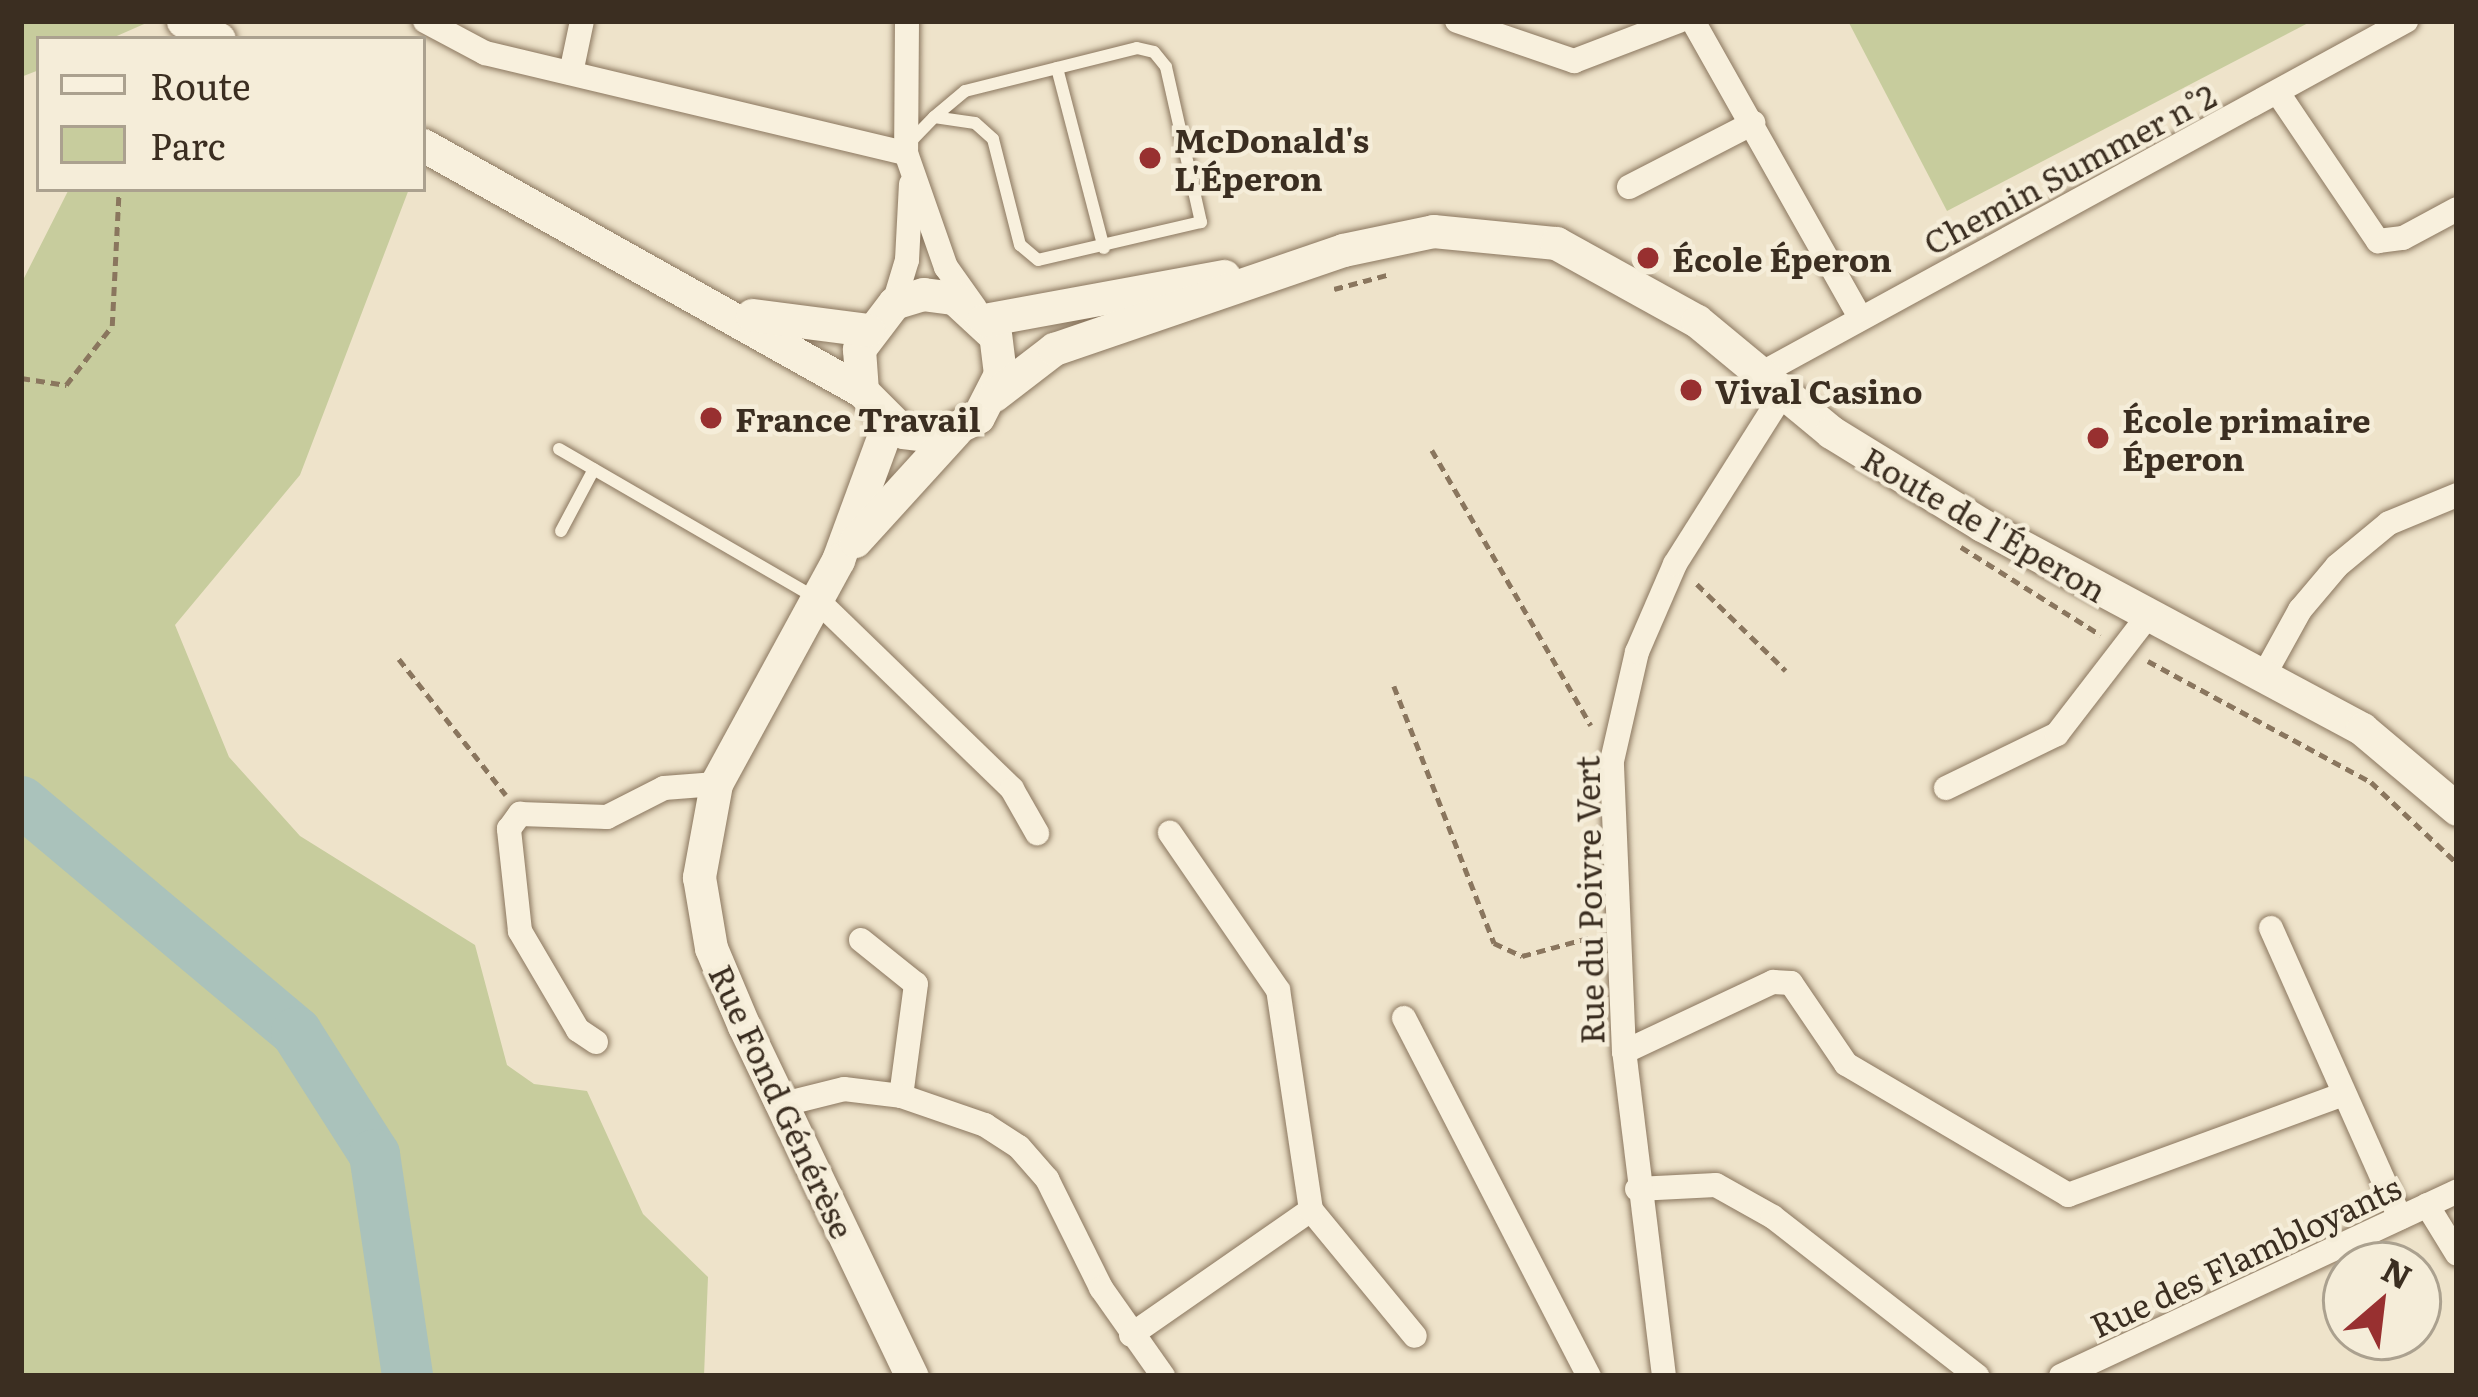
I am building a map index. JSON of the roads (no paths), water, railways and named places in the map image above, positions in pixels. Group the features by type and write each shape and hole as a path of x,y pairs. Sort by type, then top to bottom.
{"main road":[{"path":"183,21 213,36"},
{"path":"426,147 862,391 889,424 920,436 955,431 994,395 999,352 982,318 954,298 923,294 894,303 868,330 859,349 862,391"},
{"name":"Route de l'Éperon","path":"994,395 1054,349 1315,278 1433,230 1556,244 1697,320 1831,432 1960,511 2147,617 2362,729 2457,809"},
{"name":"Route de l'Éperon","path":"982,318 1315,278"},
{"path":"707,303 788,325 868,330"},
{"name":"Rue Fond Générèse","path":"838,560 889,424"},
{"name":"Rue Fond Générèse","path":"912,1376 711,948 699,877 716,784 814,597 838,560 955,431"}],"street":[{"path":"424,21 485,53 908,158"},
{"path":"571,73 582,21"},
{"path":"894,303 907,260 907,21"},
{"path":"1457,21 1490,27 1574,62 1679,21"},
{"path":"1693,21 1858,314"},
{"name":"Chemin Summer n°2","path":"1775,381 1858,314 2406,21"},
{"path":"2278,93 2378,242 2403,238 2457,209"},
{"path":"1629,187 1753,123"},
{"path":"908,158 946,267 982,318"},
{"name":"Rue du Poivre Vert","path":"1664,1376 1637,1189 1624,1052 1615,931 1612,761 1637,652 1676,564 1775,381"},
{"path":"2263,677 2300,610 2337,566 2389,523 2457,495"},
{"path":"814,597 1012,789 1037,833"},
{"path":"1946,788 2057,734 2147,617"},
{"path":"596,1042 578,1030 520,931 506,850 520,814 607,817 664,788 716,784"},
{"path":"1170,833 1278,990 1311,1210 1414,1336"},
{"path":"2271,928 2400,1217"},
{"path":"861,940 916,984 901,1096"},
{"path":"1624,1052 1773,982 1791,983 1846,1064 2068,1195 2344,1094"},
{"path":"1404,1018 1588,1376"},
{"path":"784,1104 844,1089 901,1096 985,1125 1019,1148 1047,1179 1131,1335 1163,1376"},
{"path":"1637,1189 1716,1185 1774,1217 1978,1376"},
{"name":"Rue des Flambloyants","path":"2061,1376 2457,1191"},
{"path":"2427,1205 2457,1254"},
{"path":"1131,1335 1311,1210"}],"lane":[{"path":"908,158 934,116 965,91 1137,48 1154,52 1166,67 1205,212 1192,229 1038,260 1029,254 993,140 975,123 934,116"},
{"path":"1057,68 1104,248"},
{"path":"559,449 814,597"},
{"path":"561,531 594,469"}],"waterway":[{"path":"21,801 296,1032 374,1154 407,1376"}],"place":[{"name":"McDonald's L'Éperon","path":"1150,158"},
{"name":"École Éperon","path":"1648,258"},
{"name":"Vival Casino","path":"1691,390"},
{"name":"France Travail","path":"711,418"},
{"name":"École primaire Éperon","path":"2098,438"}]}
